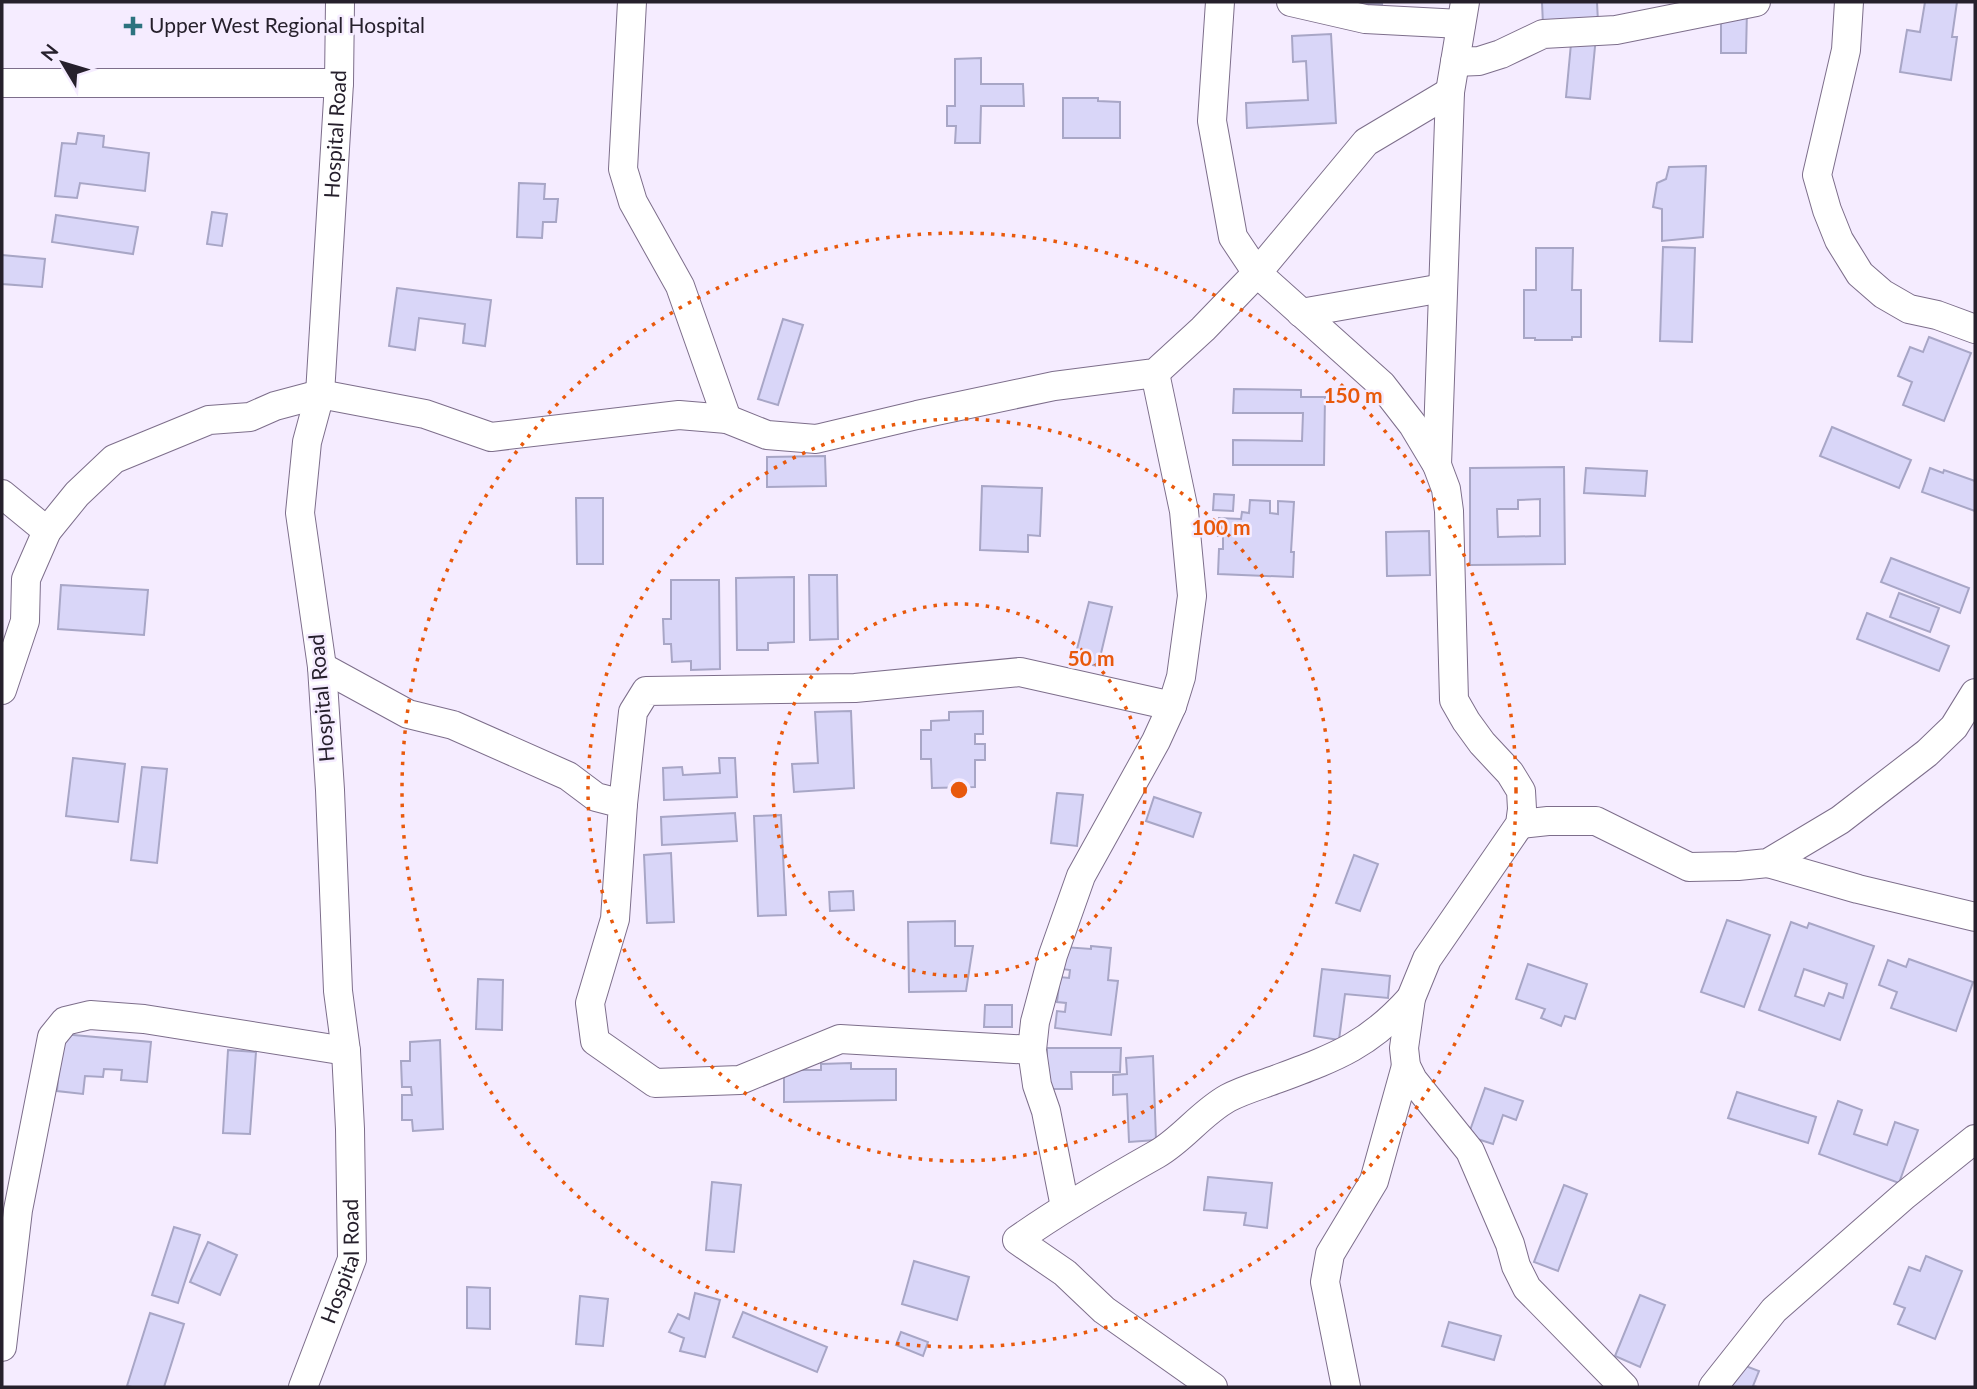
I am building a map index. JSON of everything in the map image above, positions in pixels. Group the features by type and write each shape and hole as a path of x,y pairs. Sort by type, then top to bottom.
{"street":[{"name":"Hospital Road","path":"303,1387 352,1259 350,1129 346,1051 338,991 330,790 321,667 300,513 307,442 320,394 339,83 340,2"},
{"path":"632,2 623,169 633,202 680,286 727,419"},
{"path":"1220,2 1212,121 1233,237 1257,273 1382,385 1413,425 1437,466 1446,489 1449,511 1454,700 1466,721 1521,791 1521,824 1427,959 1412,998 1404,1048 1406,1066 1413,1080 1470,1151 1527,1288 1624,1387"},
{"path":"1291,2 1365,19 1463,13 1450,92 1437,466"},
{"path":"1455,62 1479,61 1501,54 1543,34 1616,30 1756,2"},
{"path":"1849,2 1846,50 1817,175 1827,210 1839,240 1860,274 1883,294 1909,309 1937,315 1975,329"},
{"path":"2,83 339,83"},
{"path":"2,690 25,621 26,579 47,531 77,494 114,459 209,420 250,417 275,406 320,394 425,414 491,437 680,415 727,419 767,435 816,439 1054,386 1155,373 1203,329 1257,273 1366,142 1450,92"},
{"path":"1301,313 1443,288"},
{"path":"1065,1207 1046,1111 1037,1085 1032,1050 1035,1022 1053,955 1082,876 1172,706 1181,677 1192,596 1184,511 1155,373"},
{"path":"2,494 47,531"},
{"path":"321,667 408,714 453,725 568,776 596,797 624,804"},
{"path":"1032,1050 840,1039 740,1080 655,1083 595,1041 590,1003 615,919 633,712 646,691 855,688 1020,671 1172,706"},
{"path":"1769,863 1840,820 1927,753 1954,727 1974,696"},
{"path":"1521,824 1596,821 1689,867 1769,863 1857,889 1975,917"},
{"path":"1213,1387 1104,1310 1065,1273 1017,1240 1065,1207 1158,1153 1213,1106 1332,1059 1366,1040 1390,1022 1412,998"},
{"path":"2,1347 18,1210 52,1037 65,1021 90,1015 144,1019 346,1051"},
{"path":"1346,1387 1325,1282 1330,1254 1374,1181 1406,1066"},
{"path":"1713,1387 1774,1310 1905,1195 1975,1139"}],"building":[{"path":"1382,2 1382,4 1332,4"},
{"path":"1542,2 1597,2 1598,22 1543,25"},
{"path":"1925,2 1957,2 1952,37 1957,37 1951,80 1900,72 1907,30 1920,32"},
{"path":"1721,10 1747,10 1746,53 1721,53"},
{"path":"1572,33 1596,36 1590,99 1566,97"},
{"path":"1331,34 1336,123 1247,128 1246,103 1308,100 1306,61 1293,62 1292,36"},
{"path":"981,58 981,84 1023,84 1024,106 981,106 980,143 955,143 956,126 947,126 947,106 955,106 955,59"},
{"path":"1063,98 1098,98 1098,101 1120,102 1120,138 1063,138"},
{"path":"78,133 104,136 103,147 149,153 145,191 80,183 77,198 55,196 62,143 76,144"},
{"path":"1706,166 1703,237 1662,241 1662,209 1653,207 1657,183 1666,179 1669,167"},
{"path":"519,183 545,184 544,199 558,199 556,222 543,222 542,238 517,237"},
{"path":"212,212 227,214 222,246 207,244"},
{"path":"56,215 138,227 133,254 52,242"},
{"path":"1663,247 1695,248 1692,342 1660,341"},
{"path":"1536,248 1573,248 1572,290 1581,290 1581,337 1572,337 1572,340 1524,338 1524,290 1536,290"},
{"path":"2,255 45,259 42,287 2,284"},
{"path":"397,288 491,300 485,346 463,343 465,324 419,318 415,350 389,346"},
{"path":"783,319 803,325 778,405 758,399"},
{"path":"1929,337 1971,353 1944,421 1903,405 1912,382 1898,376 1910,347 1923,352"},
{"path":"1234,389 1301,390 1301,397 1325,397 1324,465 1233,465 1233,440 1302,441 1303,413 1233,413"},
{"path":"1832,427 1911,460 1899,488 1820,456"},
{"path":"825,456 826,486 767,487 767,457"},
{"path":"1564,467 1565,564 1470,565 1470,468","holes":["1540,499 1540,536 1498,537 1497,509 1518,509 1518,500"]},
{"path":"1586,468 1647,471 1645,496 1584,493"},
{"path":"1930,468 1975,481 1975,511 1922,492"},
{"path":"982,486 1042,488 1040,536 1028,535 1028,552 980,550"},
{"path":"1214,494 1234,495 1233,511 1213,510"},
{"path":"576,498 603,498 603,564 577,564"},
{"path":"1250,500 1270,501 1270,513 1278,514 1278,501 1294,502 1291,552 1294,552 1293,577 1218,574 1219,549 1223,549 1223,536 1218,536 1219,518 1241,519 1242,512 1249,513"},
{"path":"1429,531 1430,575 1387,576 1386,532"},
{"path":"1891,558 1969,588 1960,613 1881,582"},
{"path":"809,575 837,575 838,639 810,640"},
{"path":"794,577 794,642 768,643 768,650 737,650 736,578"},
{"path":"671,580 719,580 720,669 691,670 691,661 672,662 671,644 664,644 663,619 671,619"},
{"path":"61,585 148,590 144,635 58,629"},
{"path":"1899,593 1939,608 1930,632 1890,617"},
{"path":"1089,602 1112,607 1098,666 1074,661"},
{"path":"1867,613 1949,646 1939,671 1857,639"},
{"path":"851,711 854,788 794,792 792,764 818,763 815,712"},
{"path":"983,711 983,734 975,734 975,744 985,744 985,760 975,760 975,787 932,788 931,759 921,759 921,730 931,730 931,721 949,720 949,712"},
{"path":"73,758 125,764 118,822 66,816"},
{"path":"719,758 735,758 737,797 664,800 663,768 682,767 683,775 720,773"},
{"path":"142,767 167,769 157,863 131,860"},
{"path":"1057,793 1083,795 1077,846 1051,843"},
{"path":"1154,797 1201,813 1193,837 1146,821"},
{"path":"735,813 737,841 662,845 661,817"},
{"path":"781,815 786,915 758,916 754,816"},
{"path":"671,853 674,922 647,923 644,855"},
{"path":"1354,855 1378,864 1360,911 1336,903"},
{"path":"853,891 854,910 830,911 829,892"},
{"path":"1727,920 1770,935 1744,1007 1701,992"},
{"path":"955,921 955,946 973,946 966,991 909,992 908,922"},
{"path":"1791,922 1807,928 1809,923 1874,946 1840,1040 1759,1010","holes":["1804,969 1847,984 1843,998 1829,993 1824,1006 1795,996"]},
{"path":"1091,946 1111,948 1108,980 1118,981 1111,1035 1055,1028 1057,1011 1065,1012 1066,1003 1057,1002 1060,977 1069,978 1070,970 1062,969 1064,947 1091,949"},
{"path":"1909,959 1973,982 1956,1031 1891,1008 1897,992 1879,985 1888,960 1906,967"},
{"path":"1528,964 1587,984 1575,1019 1565,1016 1561,1026 1541,1018 1545,1009 1516,999"},
{"path":"1322,969 1390,976 1388,998 1345,994 1339,1040 1314,1036"},
{"path":"478,979 503,980 502,1030 476,1029"},
{"path":"985,1005 1012,1005 1012,1027 984,1027"},
{"path":"62,1034 151,1042 147,1082 121,1080 122,1070 104,1069 103,1077 85,1076 83,1094 57,1091"},
{"path":"440,1040 443,1129 413,1131 412,1120 402,1120 402,1095 412,1095 411,1087 402,1087 401,1061 410,1061 410,1042"},
{"path":"1047,1048 1121,1048 1120,1072 1071,1072 1072,1089 1047,1089"},
{"path":"228,1050 256,1052 250,1134 223,1133"},
{"path":"1153,1056 1156,1140 1129,1142 1127,1094 1113,1095 1113,1075 1127,1074 1126,1058"},
{"path":"851,1063 851,1069 896,1069 896,1100 784,1102 784,1070 821,1070 821,1064"},
{"path":"1485,1088 1523,1101 1516,1120 1503,1115 1493,1144 1468,1136"},
{"path":"1737,1092 1816,1117 1808,1143 1728,1118"},
{"path":"1838,1101 1862,1110 1854,1134 1887,1145 1895,1122 1918,1130 1899,1183 1819,1154"},
{"path":"1208,1177 1272,1183 1267,1228 1244,1225 1246,1213 1204,1210"},
{"path":"712,1182 741,1185 734,1252 706,1250"},
{"path":"1564,1185 1587,1194 1558,1271 1534,1262"},
{"path":"174,1227 200,1235 178,1303 152,1295"},
{"path":"208,1242 237,1255 220,1295 190,1282"},
{"path":"1926,1256 1962,1271 1935,1339 1898,1324 1905,1308 1894,1304 1909,1267 1920,1271"},
{"path":"914,1261 969,1277 957,1320 902,1304"},
{"path":"467,1287 490,1288 490,1329 467,1328"},
{"path":"695,1293 720,1300 705,1357 680,1351 684,1338 669,1332 678,1314 689,1319"},
{"path":"1640,1295 1665,1305 1640,1367 1615,1356"},
{"path":"580,1296 608,1299 603,1346 576,1344"},
{"path":"743,1312 827,1347 817,1372 733,1337"},
{"path":"150,1313 184,1324 164,1387 127,1386"},
{"path":"1449,1322 1501,1336 1494,1360 1442,1346"},
{"path":"901,1332 928,1342 923,1356 896,1345"},
{"path":"1735,1362 1759,1371 1753,1386 1757,1387 1726,1387"}],"place":[{"name":"Upper West Regional Hospital","path":"133,26"}]}
